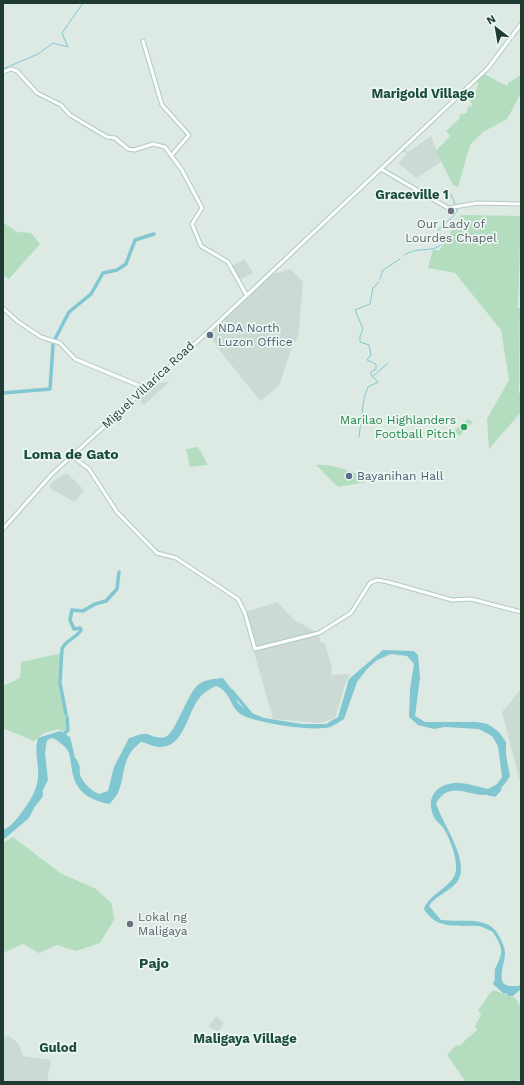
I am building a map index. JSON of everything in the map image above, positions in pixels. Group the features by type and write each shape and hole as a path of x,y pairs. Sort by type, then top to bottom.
{"main road":[{"name":"Miguel Villarica Road","path":"3,529 44,481 211,329 246,294 369,181 488,68 521,24"},
{"path":"143,41 162,105 189,136 171,156"},
{"path":"3,72 11,69 17,71 38,93 61,105 70,116 107,138 115,138 128,149 134,150 153,144 164,148 182,170 202,208 192,224 201,246 228,262 246,294"},
{"path":"381,169 448,208 478,202 521,204"},
{"path":"3,308 17,321 41,337 60,343 74,359 145,388"},
{"path":"72,456 89,468 117,512 157,553 176,558 238,599 245,613 255,649 313,634 322,630 351,613 370,583 373,581 388,582 452,600 471,599 521,612"}],"shaded area":[{"path":"431,136 441,162 416,178 398,163 407,154 402,151 404,149 408,152"},
{"path":"245,259 253,273 238,280 232,266"},
{"path":"291,269 303,282 298,338 293,344 279,386 260,401 217,347 209,332 268,275"},
{"path":"170,381 144,405 136,397 148,386"},
{"path":"67,473 84,490 75,502 49,488 52,482"},
{"path":"277,602 294,620 318,633 321,642 325,644 332,667 331,675 350,674 335,718 321,723 273,719 243,613"},
{"path":"521,689 521,785 502,712"},
{"path":"216,1016 224,1023 218,1032 209,1026"},
{"path":"9,1036 18,1043 23,1056 51,1060 47,1082 3,1082 3,1037"}],"green space":[{"path":"484,74 507,86 508,83 521,75 521,93 507,119 483,132 470,145 458,187 453,185 436,151 450,136 446,131 460,118 459,115 467,113 469,106 473,107 470,100 468,101 467,99 476,91 478,84 477,81"},
{"path":"461,215 521,216 518,308 520,308 519,393 521,394 521,412 489,449 487,419 509,380 501,330 455,273 428,268 433,249 439,251"},
{"path":"3,222 17,232 31,233 40,244 9,279 3,275"},
{"name":"Marilao Highlanders Football Pitch","path":"468,419 473,422 459,436 454,431"},
{"path":"198,447 208,465 190,467 186,449"},
{"path":"316,465 329,465 368,477 369,479 367,482 338,487"},
{"path":"62,653 60,683 67,729 63,732 59,729 44,733 34,741 3,728 3,686 20,678 21,662"},
{"path":"13,837 60,873 96,889 112,904 114,920 100,943 76,951 57,945 39,953 23,944 3,953 3,843"},
{"path":"493,990 515,998 521,1007 521,1079 516,1082 466,1082 447,1055 456,1045 459,1046 477,1030 475,1026 481,1015 478,1010"}],"water":[{"path":"383,650 414,651 418,655 420,678 415,716 425,722 476,722 488,724 499,732 506,742 506,755 510,776 501,788 491,794 481,795 462,791 453,791 444,794 436,803 458,853 461,864 461,874 454,885 435,899 429,906 441,920 475,921 490,925 495,930 502,941 505,951 502,972 503,983 508,986 519,986 521,983 521,989 513,996 508,996 506,993 504,994 493,984 495,969 500,958 501,950 499,942 493,932 479,926 456,926 441,923 429,916 424,909 427,903 451,881 456,870 453,850 449,839 444,829 433,815 431,808 432,797 438,789 449,784 462,783 488,789 497,784 502,777 497,739 479,729 445,727 434,729 418,725 409,717 410,689 414,664 407,656 391,654 377,660 367,669 357,682 344,719 330,727 312,728 284,726 246,717 236,710 227,694 216,686 201,696 175,742 168,746 159,747 141,742 130,753 118,793 110,804 91,798 78,787 72,772 68,751 62,744 53,738 49,739 42,746 45,754 48,780 29,818 3,840 3,830 10,826 19,816 36,788 38,776 36,749 38,738 60,731 70,737 81,777 85,784 99,794 108,791 114,767 129,738 145,734 160,738 169,735 190,696 202,682 223,678 233,691 238,703 249,712 264,718 302,724 326,724 338,717 349,679"}],"waterway":[{"path":"3,69 38,54 53,43 68,47 62,33 83,3"},
{"path":"451,194 455,204"},
{"path":"405,255 410,252 436,248 440,245 444,241 441,235 437,233 441,227 455,214 457,211 456,208"},
{"path":"55,339 69,312 91,294 103,273 117,270 126,264 135,240 154,234"},
{"path":"380,279 383,270 400,259"},
{"path":"359,437 364,398 368,387 378,382 371,375 371,372 376,369 376,364 367,360 371,355 369,345 360,342 360,336 363,329 355,310 370,304 373,288 379,282"},
{"path":"3,393 50,389 53,345"},
{"path":"372,377 388,363"},
{"path":"66,714 60,683 62,649 63,646 81,630 80,628 74,629 70,620 72,610 83,611 95,604 106,601 117,589 119,572"},
{"path":"232,691 251,714"},
{"path":"61,737 68,730 67,717"},
{"path":"493,734 500,746"},
{"path":"43,754 45,741"},
{"path":"75,760 78,767 78,775"},
{"path":"489,794 495,795 500,789"},
{"path":"35,804 41,796 41,790"}],"place":[{"name":"Our Lady of Lourdes Chapel","path":"451,211"},
{"name":"NDA North Luzon Office","path":"210,335"},
{"name":"Marilao Highlanders Football Pitch","path":"464,427"},
{"name":"Bayanihan Hall","path":"349,476"},
{"name":"Lokal ng Maligaya","path":"130,924"}],"district":[{"name":"Marigold Village","path":"423,93"},
{"name":"Graceville 1","path":"412,194"},
{"name":"Loma de Gato","path":"71,454"},
{"name":"Pajo","path":"154,963"},
{"name":"Maligaya Village","path":"245,1038"},
{"name":"Gulod","path":"58,1047"}]}
